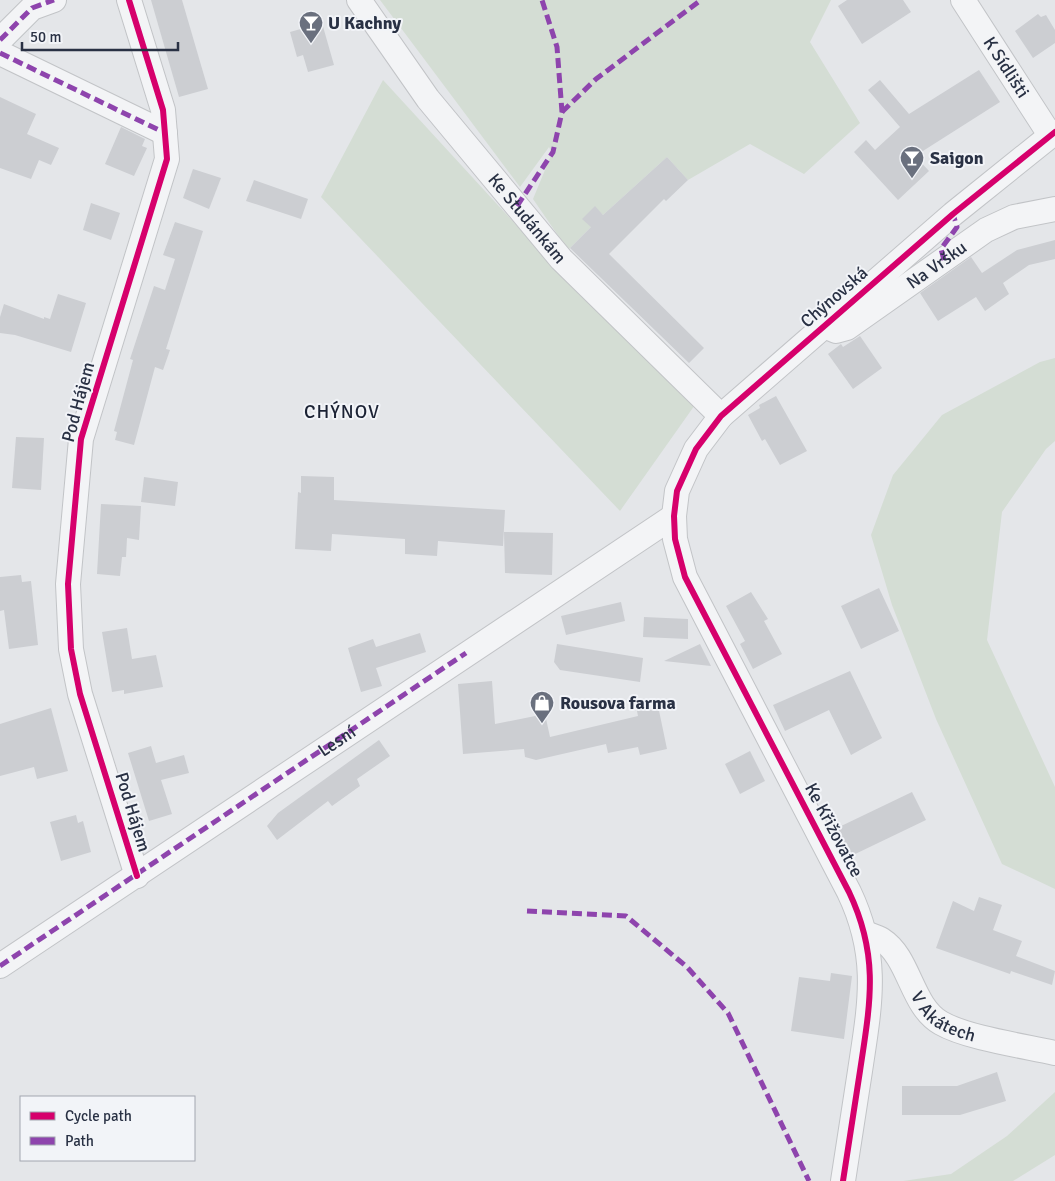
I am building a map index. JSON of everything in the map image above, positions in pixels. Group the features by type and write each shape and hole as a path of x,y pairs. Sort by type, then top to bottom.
{"street":[{"path":"0,40 32,8 54,0"},
{"name":"Pod Hájem","path":"128,0 164,110 167,159 81,438 68,584 71,649 80,694 137,876"},
{"name":"Ke Studánkám","path":"359,0 428,99 561,259 721,416"},
{"name":"K Sídlišti","path":"963,0 1052,134"},
{"path":"0,53 165,133"},
{"name":"Chýnovská","path":"674,516 677,491 683,472 696,449 721,416 952,214 1052,134"},
{"name":"Na Vršku","path":"824,326 836,331 847,328 986,230 1014,217 1055,210"},
{"name":"Lesní","path":"0,966 674,516"},
{"name":"Ke Křižovatce","path":"674,516 677,552 692,594 849,892 865,933 871,968 870,1013 843,1181"},
{"name":"V Akátech","path":"865,933 883,940 895,952 925,1009 941,1023 978,1036 1055,1053"}],"shaded area":[{"path":"380,0 831,0 810,42 860,123 804,174 750,144 688,180 667,157 603,215 595,207 591,227 568,250 533,199 552,153 549,147 520,187"},
{"path":"383,80 552,264 697,402 620,511 321,197"},
{"path":"1055,358 1055,441 1046,449 1002,512 987,640 1055,787 1055,889 1002,864 936,719 892,605 871,535 893,475 942,415 1040,362"},
{"path":"1055,1092 1055,1155 1013,1181 903,1181 951,1174 1007,1136"}],"building":[{"path":"151,0 182,0 208,89 179,97"},
{"path":"847,0 903,0 911,12 862,44 838,6"},
{"path":"1038,14 1041,17 1046,15 1055,30 1055,43 1033,58 1015,31"},
{"name":"U Kachny","path":"322,23 334,65 308,72 303,55 297,57 290,32"},
{"path":"979,70 1000,102 915,156 929,171 898,200 854,152 866,140 875,150 900,127 868,90 880,80 909,114"},
{"path":"0,97 36,114 27,134 59,148 51,165 39,160 31,179 0,168"},
{"path":"121,127 145,139 142,146 147,148 134,176 105,164"},
{"path":"667,157 688,180 666,201 664,199 609,254 704,348 689,363 570,248 591,227 582,219 595,206 603,215"},
{"path":"193,169 221,178 209,209 183,198"},
{"path":"254,180 308,199 301,219 246,201"},
{"path":"91,203 120,213 111,240 83,230"},
{"path":"175,222 203,231 166,349 170,350 163,370 155,367 134,445 115,440 117,432 114,431 133,360 130,359 154,286 165,290 175,259 163,255"},
{"path":"1055,240 1055,259 1029,265 1003,283 1009,294 985,311 976,297 938,321 920,293 971,257 982,273 1017,250"},
{"path":"58,294 86,303 71,352 15,335 0,333 0,317 4,304 44,319 44,317 50,319"},
{"path":"860,336 882,368 853,389 828,354 841,344 843,347"},
{"path":"776,396 807,451 780,465 765,439 762,441 748,415 760,408 759,405"},
{"path":"16,437 44,438 41,490 12,488"},
{"path":"301,476 334,477 334,500 505,510 503,546 438,541 437,556 405,554 405,539 332,534 331,551 295,549 298,492 301,493"},
{"path":"144,477 178,482 175,506 141,502"},
{"path":"101,504 141,506 139,540 127,538 126,557 122,557 120,576 97,574"},
{"path":"504,532 553,533 552,575 505,573"},
{"path":"21,575 22,582 31,581 38,645 9,649 4,610 0,611 0,577"},
{"path":"879,588 899,631 861,649 841,606"},
{"path":"751,592 768,619 764,621 782,654 753,669 740,644 745,641 726,606"},
{"path":"621,602 625,621 566,635 561,616"},
{"path":"644,617 688,619 688,639 643,637"},
{"path":"127,628 132,659 156,655 163,687 124,694 124,690 112,692 102,632"},
{"path":"420,633 426,652 376,668 382,686 361,692 348,648 373,639 376,647"},
{"path":"557,644 643,658 640,682 560,670 554,662"},
{"path":"700,644 711,666 664,661"},
{"path":"850,671 882,738 851,755 829,710 785,731 773,705"},
{"path":"492,681 495,724 545,714 550,737 638,716 636,706 657,701 667,749 640,755 638,747 608,753 606,744 536,760 525,757 524,749 463,754 458,684"},
{"path":"51,708 68,771 37,779 34,767 0,776 0,724"},
{"path":"379,740 390,756 357,779 360,786 332,806 328,801 277,840 267,826 278,813"},
{"path":"151,746 156,763 184,755 189,773 161,780 172,814 149,821 128,753"},
{"path":"750,751 765,781 740,794 725,764"},
{"path":"912,792 926,820 851,856 837,828"},
{"path":"76,815 78,823 83,821 91,852 61,861 50,822"},
{"path":"979,897 1002,905 993,930 1022,941 1016,956 1055,971 1052,985 1011,971 1010,974 936,948 953,901 974,911"},
{"path":"831,973 852,976 844,1039 791,1031 799,977 830,981"},
{"path":"997,1072 1006,1101 960,1115 902,1115 902,1086 957,1086"}],"marked path":[{"path":"0,40 32,8 54,0"},
{"path":"517,206 553,152 562,112 557,47 542,0"},
{"path":"562,112 596,79 701,0"},
{"path":"0,53 165,133"},
{"path":"944,260 941,249 957,227 953,214"},
{"path":"0,966 466,653"},
{"path":"527,911 626,916 687,967 728,1013 809,1181"}],"cycle path":[{"path":"129,0 163,110 167,159 81,439 68,584 71,649 80,694 137,876"},
{"path":"843,1181 864,1047 869,1002 869,960 865,938 859,916 849,892 685,577 675,539 674,516 677,491 696,449 721,416 953,214 1055,132"}],"place":[{"name":"U Kachny","path":"311,44"},
{"name":"Saigon","path":"912,179"},
{"name":"Rousova farma","path":"542,724"}],"district":[{"name":"CHÝNOV","path":"342,411"}]}
